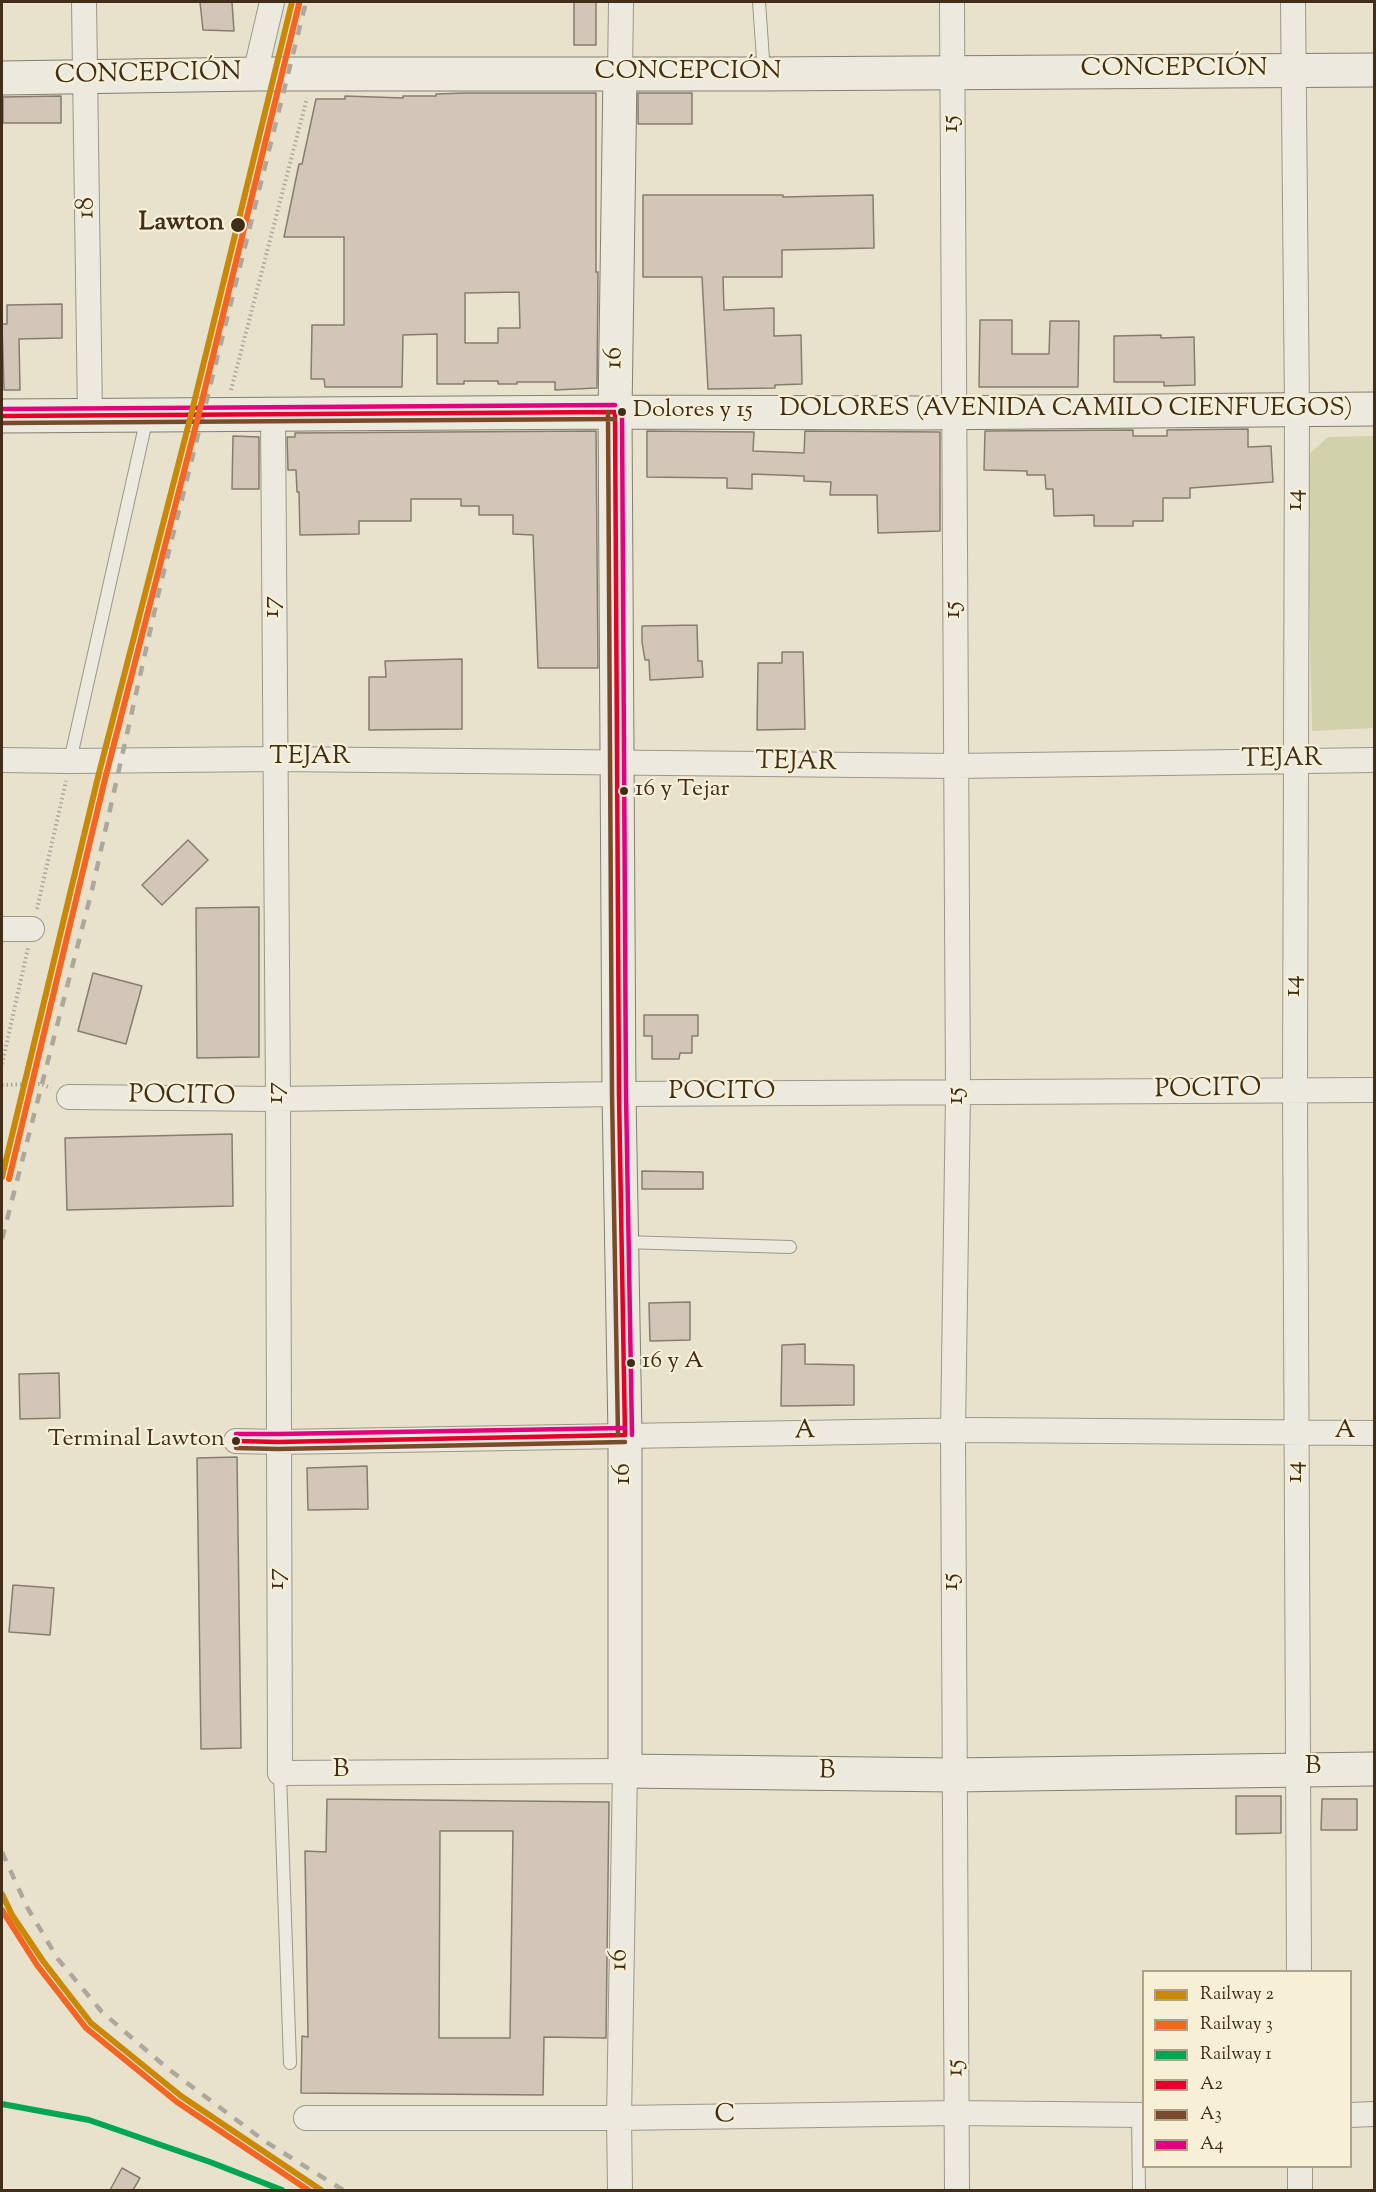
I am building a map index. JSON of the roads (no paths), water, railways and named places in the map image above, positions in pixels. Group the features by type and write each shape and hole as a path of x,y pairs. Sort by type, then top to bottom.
{"street":[{"name":"18","path":"84,2 90,415"},
{"path":"255,74 272,2"},
{"name":"16","path":"620,2190 619,2118 625,1771 625,1435 619,1094 615,412 621,2"},
{"name":"15","path":"952,2 958,1094 953,1432 957,2190"},
{"name":"14","path":"1293,2 1298,410 1295,1091 1299,1970"},
{"name":"CONCEPCIÓN","path":"2,78 255,74 764,74 1374,70"},
{"name":"DOLORES (AVENIDA CAMILO CIENFUEGOS)","path":"2,416 1374,409"},
{"name":"17","path":"273,414 280,1773"},
{"name":"TEJAR","path":"2,760 275,759 956,766 1374,760"},
{"path":"2,929 32,929"},
{"name":"POCITO","path":"69,1097 278,1099 619,1094 1374,1090"},
{"name":"A","path":"236,1441 953,1432 1374,1433"},
{"name":"B","path":"280,1773 625,1771 954,1775 1374,1769"},
{"name":"C","path":"306,2118 619,2118 957,2113 1141,2115"},
{"path":"1352,2115 1374,2114"},
{"path":"1300,2168 1300,2190"}],"lane":[{"path":"759,2 764,74"},
{"path":"70,761 147,415"},
{"path":"621,1242 790,1247"},
{"path":"280,1773 290,2063"},
{"path":"1139,2190 1141,2115"}],"railway":[{"path":"2,1239 92,890 159,591 306,2"},
{"path":"2,1852 27,1907 58,1959 102,2012 167,2068 266,2142 343,2190"}],"rail line":[{"name":"2","path":"2,1177 98,777 191,415 292,2"},
{"name":"3","path":"9,1179 105,779 198,417 299,4"},
{"name":"2","path":"2,1894 12,1915 43,1961 91,2023 181,2096 321,2190"},
{"name":"3","path":"2,1910 37,1965 86,2028 177,2102 308,2190"},
{"name":"1","path":"2,2104 89,2120 282,2190"}],"place":[{"name":"Lawton","path":"238,225"},
{"name":"Dolores y 15","path":"622,412"},
{"name":"16 y Tejar","path":"624,791"},
{"name":"16 y A","path":"631,1363"},
{"name":"Terminal Lawton","path":"236,1441"}]}
